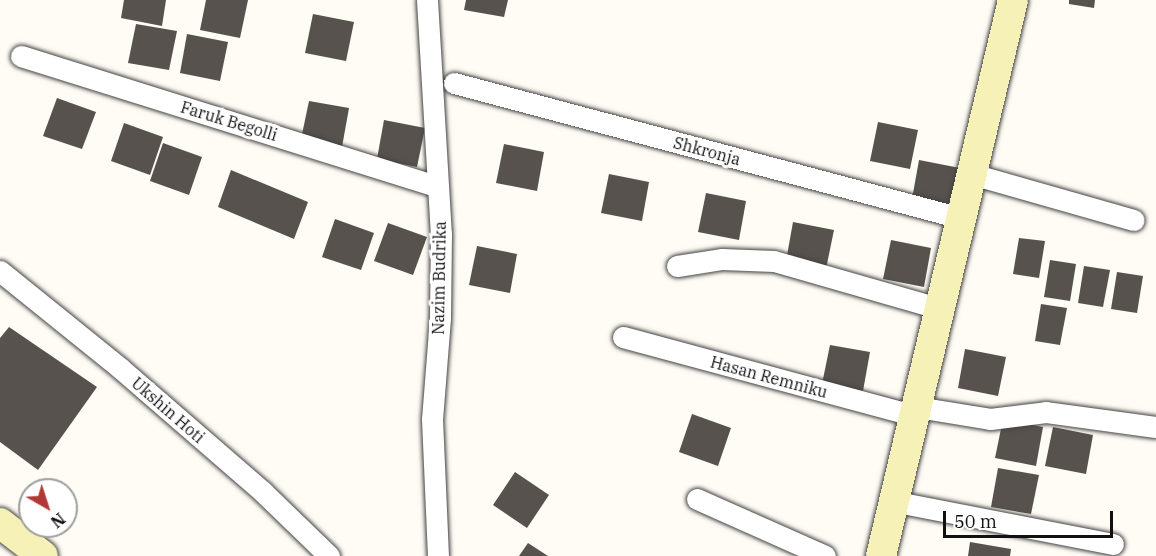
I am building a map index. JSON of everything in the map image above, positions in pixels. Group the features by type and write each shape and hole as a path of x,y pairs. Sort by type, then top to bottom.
{"street":[{"name":"Nazim Budrika","path":"427,0 441,234 440,318 432,419 438,556"},
{"path":"881,556 897,502 938,308 1013,0"},
{"name":"Faruk Begolli","path":"21,56 437,186"},
{"name":"Shkronja","path":"454,83 961,218"},
{"path":"972,174 1134,220"},
{"path":"677,266 722,259 774,261 938,308"},
{"name":"Ukshin Hoti","path":"0,271 147,391 329,556"},
{"name":"Hasan Remniku","path":"623,337 916,412 990,419 1046,412 1156,427"},
{"path":"697,499 825,556"},
{"path":"897,502 1113,544"},
{"path":"0,523 43,556"}],"building":[{"path":"124,0 166,0 162,26 121,18"},
{"path":"206,0 248,0 240,38 200,30"},
{"path":"466,0 508,0 504,17 464,10"},
{"path":"1069,0 1095,0 1094,8 1069,4"},
{"path":"313,14 354,22 346,61 305,53"},
{"path":"136,24 177,31 169,70 128,63"},
{"path":"187,34 228,42 220,81 180,73"},
{"path":"57,98 96,112 82,149 43,136"},
{"path":"309,101 349,108 342,147 301,139"},
{"path":"384,120 425,128 417,167 377,159"},
{"path":"878,122 918,130 910,169 870,161"},
{"path":"124,123 163,137 150,175 111,161"},
{"path":"163,143 202,157 189,195 150,181"},
{"path":"504,144 544,152 537,191 496,183"},
{"path":"919,160 960,168 952,207 912,199"},
{"path":"231,170 308,202 294,239 218,207"},
{"path":"609,174 649,182 642,221 601,213"},
{"path":"706,193 746,201 739,240 698,232"},
{"path":"335,219 374,233 361,270 322,257"},
{"path":"793,222 834,230 826,269 786,261"},
{"path":"388,223 427,237 413,275 374,261"},
{"path":"1019,238 1045,241 1039,278 1013,274"},
{"path":"891,240 931,248 924,287 883,279"},
{"path":"477,246 517,254 510,293 469,285"},
{"path":"1050,260 1076,264 1070,301 1044,297"},
{"path":"1084,266 1110,270 1103,307 1078,303"},
{"path":"1117,272 1143,276 1137,313 1111,309"},
{"path":"1041,304 1067,308 1060,345 1035,341"},
{"path":"9,327 97,387 38,470 0,442 0,338"},
{"path":"830,345 870,352 863,391 822,384"},
{"path":"965,349 1006,357 998,396 958,388"},
{"path":"692,414 731,428 718,466 679,452"},
{"path":"1003,419 1043,427 1036,466 995,458"},
{"path":"1053,427 1093,435 1086,474 1045,466"},
{"path":"998,468 1039,475 1031,514 991,507"},
{"path":"515,472 549,495 527,528 493,505"},
{"path":"970,542 1011,549 1010,556 968,556"},
{"path":"528,543 548,556 519,556"}]}
